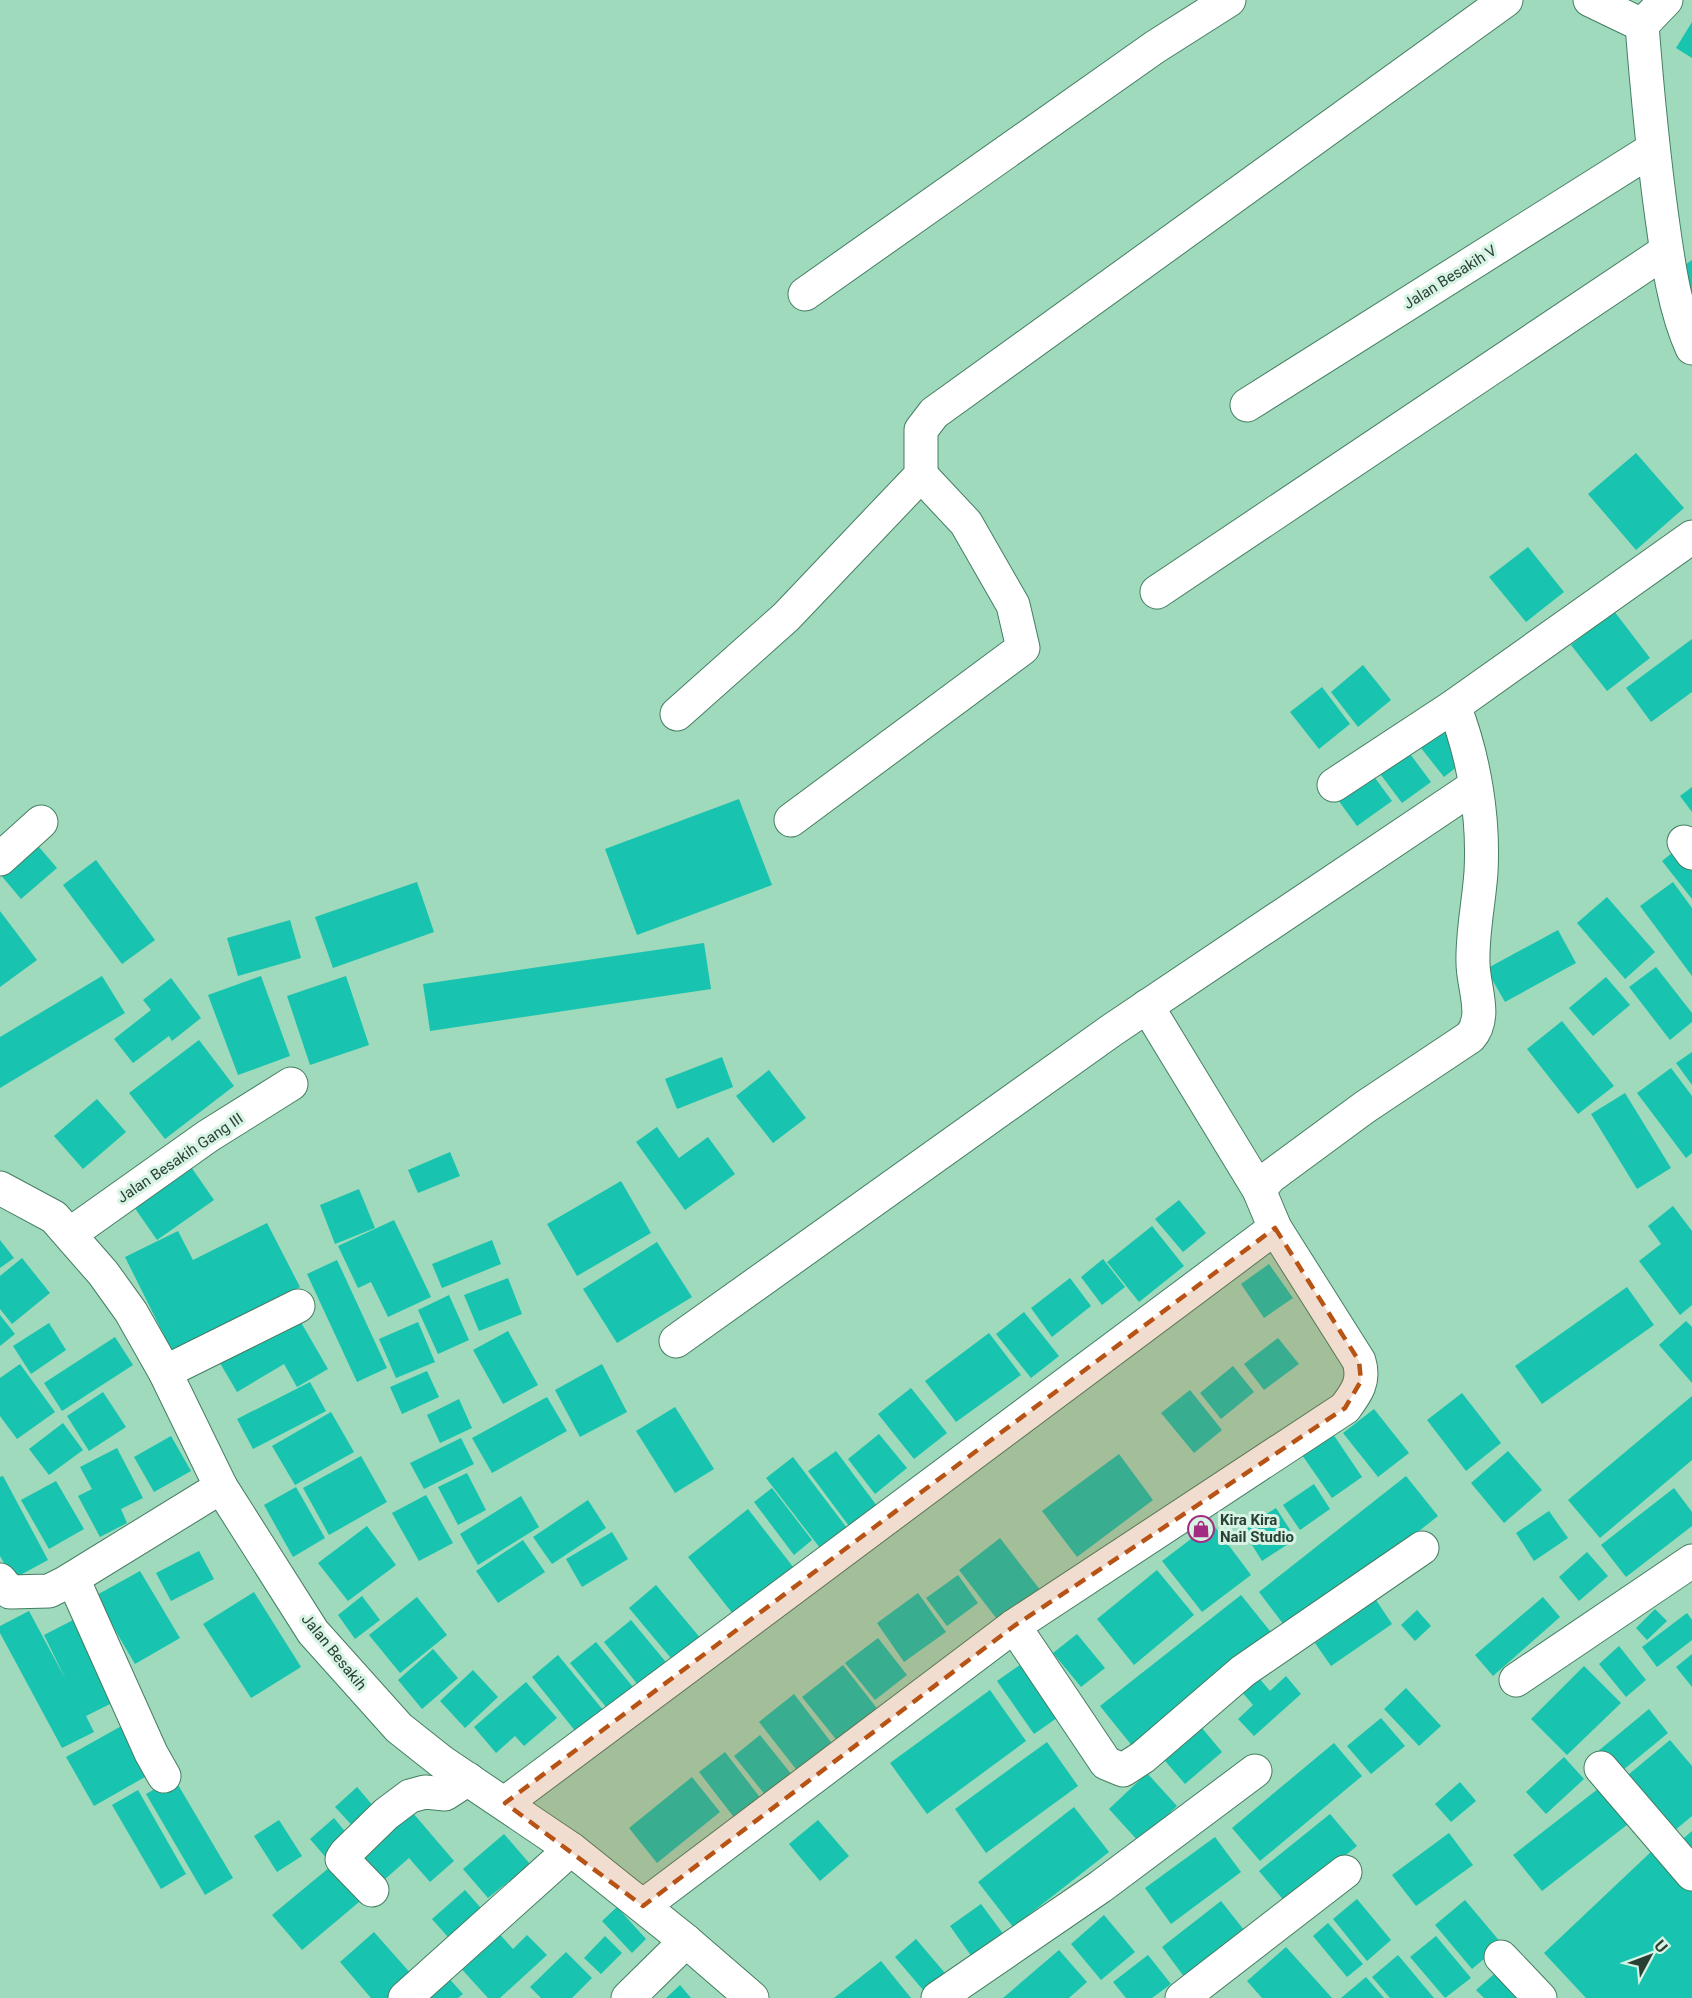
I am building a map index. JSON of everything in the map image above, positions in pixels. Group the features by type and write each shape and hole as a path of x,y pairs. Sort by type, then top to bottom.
{"street":[{"path":"805,294 1155,47 1229,0"},
{"path":"677,714 786,617 921,475 921,430 934,412 1506,0"},
{"path":"1590,0 1642,25"},
{"path":"1666,0 1642,25 1653,148 1666,251 1683,329 1692,348"},
{"name":"Jalan Besakih V","path":"1247,405 1653,148"},
{"path":"1157,592 1666,251"},
{"path":"791,820 1023,648 1013,605 966,522 921,475"},
{"path":"1334,785 1454,706 1692,537"},
{"path":"1259,1190 1270,1177 1346,1121 1477,1030 1479,1011 1472,961 1481,869 1472,758 1454,706"},
{"path":"675,1341 1147,1006 1475,786"},
{"path":"0,859 41,822"},
{"path":"643,1906 1014,1626 1345,1408 1357,1393 1362,1372 1359,1361 1275,1228 1259,1190 1147,1006"},
{"name":"Jalan Besakih Gang III","path":"70,1234 208,1136 291,1084"},
{"name":"Jalan Besakih","path":"6,1200 45,1210 70,1234 131,1312 165,1372 221,1487 313,1632 399,1728 441,1762 505,1803 571,1850 686,1941 752,1998"},
{"path":"505,1803 1275,1228"},
{"path":"165,1372 298,1306"},
{"path":"0,1580 10,1592 49,1591 73,1579 221,1487"},
{"path":"1014,1626 1106,1763 1123,1770 1143,1757 1243,1671 1422,1548"},
{"path":"1516,1680 1692,1562"},
{"path":"73,1579 151,1753 164,1776"},
{"path":"1601,1768 1692,1874"},
{"path":"938,1998 1100,1887 1255,1771"},
{"path":"372,1890 342,1859 345,1853 386,1814 410,1796 425,1792 436,1795 446,1794 468,1779"},
{"path":"405,1998 571,1850"},
{"path":"1182,1998 1345,1872"},
{"path":"628,1998 686,1941"},
{"path":"1501,1957 1540,1998"}],"highlighted area":[{"path":"1275,1228 1359,1361 1361,1381 1345,1408 1014,1626 643,1906 505,1803"}],"building":[{"path":"1692,22 1692,58 1676,48"},
{"path":"1692,260 1692,293 1676,271"},
{"path":"1636,453 1684,508 1636,550 1588,494"},
{"path":"1528,547 1564,592 1526,622 1489,577"},
{"path":"1614,611 1650,658 1607,691 1571,645"},
{"path":"1692,639 1692,692 1651,722 1626,688"},
{"path":"1363,665 1391,700 1358,727 1331,692"},
{"path":"1322,687 1350,724 1319,749 1290,712"},
{"path":"1441,724 1467,759 1444,777 1417,743"},
{"path":"1404,746 1431,782 1402,803 1375,767"},
{"path":"1367,767 1392,801 1357,826 1333,793"},
{"path":"1692,787 1692,812 1680,796"},
{"path":"739,799 772,885 637,935 605,849"},
{"path":"33,840 57,868 21,899 0,874"},
{"path":"1677,849 1692,869 1692,899 1662,861"},
{"path":"96,860 155,940 122,964 63,885"},
{"path":"417,882 434,932 333,968 315,917"},
{"path":"1673,882 1692,908 1692,976 1640,906"},
{"path":"1607,897 1655,952 1625,979 1577,923"},
{"path":"0,911 37,960 0,987"},
{"path":"290,920 301,958 238,976 227,938"},
{"path":"1558,930 1576,963 1505,1002 1486,969"},
{"path":"704,943 711,989 430,1031 423,984"},
{"path":"1656,967 1692,1013 1692,1022 1670,1040 1629,987"},
{"path":"102,976 125,1013 0,1088 0,1037"},
{"path":"261,976 290,1056 238,1075 208,995"},
{"path":"346,976 369,1045 310,1065 287,996"},
{"path":"1606,977 1630,1005 1593,1036 1569,1008"},
{"path":"171,978 201,1018 172,1041 169,1036 133,1063 114,1039 151,1010 143,1000"},
{"path":"1562,1021 1614,1086 1578,1114 1527,1049"},
{"path":"199,1040 234,1086 165,1139 129,1093"},
{"path":"1692,1052 1692,1085 1676,1063"},
{"path":"722,1057 733,1087 677,1109 665,1079"},
{"path":"1671,1068 1692,1096 1692,1153 1686,1158 1637,1093"},
{"path":"769,1070 806,1118 773,1143 736,1096"},
{"path":"1625,1093 1671,1168 1637,1189 1591,1114"},
{"path":"97,1099 126,1132 83,1169 54,1136"},
{"path":"657,1127 679,1158 708,1137 735,1174 685,1210 636,1142"},
{"path":"450,1152 460,1176 418,1193 408,1170"},
{"path":"189,1164 214,1200 157,1240 132,1204"},
{"path":"621,1181 651,1233 577,1276 547,1224"},
{"path":"359,1189 375,1228 335,1244 320,1205"},
{"path":"1179,1200 1206,1233 1183,1252 1155,1219"},
{"path":"1673,1206 1692,1231 1692,1305 1680,1315 1639,1261 1661,1244 1648,1226"},
{"path":"394,1220 431,1297 388,1317 371,1282 358,1288 338,1246"},
{"path":"267,1223 300,1287 172,1351 125,1257 178,1231 193,1260"},
{"path":"1152,1226 1184,1266 1139,1302 1107,1262"},
{"path":"0,1240 14,1258 0,1268"},
{"path":"492,1240 501,1264 442,1288 432,1264"},
{"path":"657,1242 692,1297 617,1343 583,1289"},
{"path":"22,1258 50,1293 12,1324 0,1309 0,1276"},
{"path":"1103,1259 1125,1287 1102,1305 1081,1277"},
{"path":"337,1260 387,1368 357,1382 307,1274"},
{"path":"1269,1264 1293,1298 1264,1318 1241,1284"},
{"path":"508,1278 522,1314 479,1331 464,1295"},
{"path":"1070,1278 1091,1306 1052,1337 1031,1308"},
{"path":"1627,1287 1654,1325 1542,1404 1515,1366"},
{"path":"449,1295 469,1340 438,1354 418,1310"},
{"path":"295,1312 328,1369 297,1387 284,1364 237,1392 217,1358"},
{"path":"1024,1312 1059,1356 1031,1378 996,1334"},
{"path":"0,1315 15,1334 0,1346"},
{"path":"1686,1321 1692,1327 1692,1383 1659,1345"},
{"path":"418,1322 435,1362 396,1378 379,1339"},
{"path":"49,1323 66,1350 31,1374 13,1346"},
{"path":"508,1331 538,1385 503,1404 473,1350"},
{"path":"989,1333 1021,1375 956,1422 925,1381"},
{"path":"115,1337 133,1365 62,1411 44,1383"},
{"path":"1278,1338 1299,1364 1264,1390 1244,1364"},
{"path":"20,1364 55,1412 17,1439 0,1416 0,1378"},
{"path":"602,1364 627,1412 580,1437 555,1390"},
{"path":"1233,1366 1254,1392 1221,1419 1200,1393"},
{"path":"427,1371 439,1397 402,1414 390,1387"},
{"path":"310,1382 326,1411 253,1449 237,1419"},
{"path":"911,1388 947,1433 914,1459 878,1414"},
{"path":"1190,1390 1222,1430 1194,1453 1161,1413"},
{"path":"103,1392 126,1427 89,1451 67,1416"},
{"path":"1462,1393 1501,1443 1466,1471 1427,1420"},
{"path":"1692,1396 1692,1460 1600,1538 1568,1500"},
{"path":"547,1397 567,1431 492,1473 472,1438"},
{"path":"459,1399 472,1428 440,1443 427,1415"},
{"path":"675,1407 714,1469 675,1493 636,1431"},
{"path":"1374,1409 1409,1453 1378,1477 1343,1433"},
{"path":"331,1412 354,1452 295,1485 272,1446"},
{"path":"63,1423 83,1450 49,1475 29,1449"},
{"path":"879,1434 907,1468 875,1494 848,1459"},
{"path":"1333,1434 1362,1477 1332,1498 1302,1455"},
{"path":"171,1436 191,1471 154,1492 134,1457"},
{"path":"461,1438 474,1464 424,1489 410,1463"},
{"path":"117,1448 143,1498 121,1509 127,1523 100,1537 78,1496 92,1489 80,1467"},
{"path":"836,1451 877,1506 849,1526 808,1471"},
{"path":"1508,1451 1542,1490 1504,1523 1471,1483"},
{"path":"1119,1454 1153,1500 1077,1557 1042,1511"},
{"path":"361,1456 387,1502 329,1535 303,1488"},
{"path":"793,1457 847,1528 820,1548 766,1478"},
{"path":"467,1473 486,1510 458,1525 438,1487"},
{"path":"3,1476 48,1560 13,1579 0,1556 0,1477"},
{"path":"1406,1476 1438,1516 1290,1633 1259,1592"},
{"path":"56,1481 84,1529 49,1549 21,1500"},
{"path":"1314,1484 1330,1509 1300,1530 1283,1505"},
{"path":"296,1487 325,1538 293,1557 264,1505"},
{"path":"772,1488 812,1540 794,1555 754,1502"},
{"path":"1674,1488 1692,1512 1692,1526 1626,1577 1601,1545"},
{"path":"426,1495 453,1543 419,1561 392,1513"},
{"path":"521,1496 539,1527 478,1565 460,1534"},
{"path":"588,1500 606,1528 552,1564 533,1537"},
{"path":"1276,1508 1296,1539 1262,1561 1242,1529"},
{"path":"748,1509 797,1572 737,1619 688,1557"},
{"path":"1549,1511 1568,1538 1534,1561 1516,1533"},
{"path":"1212,1523 1251,1575 1202,1612 1162,1561"},
{"path":"367,1526 396,1565 348,1601 318,1563"},
{"path":"612,1532 628,1559 582,1587 566,1559"},
{"path":"1000,1538 1041,1591 1000,1623 959,1570"},
{"path":"523,1540 545,1572 498,1603 476,1571"},
{"path":"199,1551 214,1579 171,1601 156,1573"},
{"path":"1587,1552 1608,1576 1579,1601 1559,1577"},
{"path":"1157,1570 1194,1615 1134,1665 1097,1619"},
{"path":"140,1571 180,1638 135,1664 95,1596"},
{"path":"958,1575 978,1603 947,1626 926,1598"},
{"path":"656,1585 702,1640 675,1663 629,1608"},
{"path":"254,1592 301,1667 251,1698 203,1624"},
{"path":"918,1593 946,1632 904,1662 877,1623"},
{"path":"1241,1595 1274,1636 1133,1747 1100,1706"},
{"path":"362,1596 380,1620 355,1639 338,1615"},
{"path":"417,1597 447,1635 400,1673 369,1635"},
{"path":"1543,1597 1560,1617 1493,1676 1475,1655"},
{"path":"1376,1600 1392,1624 1331,1666 1315,1643"},
{"path":"1655,1609 1667,1621 1647,1640 1636,1628"},
{"path":"1417,1610 1431,1626 1415,1641 1401,1625"},
{"path":"29,1611 66,1680 44,1635 77,1618 120,1699 86,1716 94,1732 62,1748 0,1633 0,1626"},
{"path":"1687,1613 1692,1620 1692,1640 1657,1667 1642,1647"},
{"path":"631,1620 670,1667 642,1690 604,1642"},
{"path":"1077,1634 1105,1668 1081,1687 1053,1653"},
{"path":"878,1638 907,1675 875,1700 845,1663"},
{"path":"596,1642 637,1692 611,1713 570,1663"},
{"path":"1619,1646 1646,1680 1626,1697 1599,1664"},
{"path":"433,1649 458,1678 422,1709 398,1680"},
{"path":"1692,1654 1692,1687 1676,1667"},
{"path":"558,1655 603,1710 576,1732 532,1677"},
{"path":"1030,1658 1067,1711 1034,1734 997,1681"},
{"path":"843,1665 879,1711 839,1743 802,1697"},
{"path":"1584,1666 1621,1703 1567,1755 1531,1719"},
{"path":"473,1670 498,1697 465,1728 440,1701"},
{"path":"1253,1671 1270,1691 1286,1676 1301,1694 1254,1736 1238,1719 1253,1705 1236,1685"},
{"path":"526,1682 557,1718 524,1746 515,1736 496,1753 474,1727"},
{"path":"1406,1688 1441,1726 1419,1746 1384,1709"},
{"path":"990,1690 1026,1741 927,1814 890,1763"},
{"path":"794,1694 834,1746 799,1773 759,1722"},
{"path":"1649,1709 1668,1733 1617,1775 1597,1752"},
{"path":"1381,1718 1405,1746 1371,1774 1347,1746"},
{"path":"1197,1722 1222,1752 1185,1784 1160,1755"},
{"path":"125,1724 152,1773 94,1806 66,1757"},
{"path":"760,1735 796,1780 770,1801 734,1756"},
{"path":"1670,1740 1692,1766 1692,1816 1668,1836 1622,1780"},
{"path":"1047,1742 1078,1786 986,1853 955,1809"},
{"path":"1334,1743 1362,1776 1260,1861 1232,1828"},
{"path":"725,1752 762,1800 736,1820 699,1772"},
{"path":"1564,1757 1584,1779 1546,1814 1526,1792"},
{"path":"1147,1773 1177,1806 1139,1842 1109,1809"},
{"path":"692,1777 720,1812 657,1863 629,1828"},
{"path":"174,1778 233,1878 205,1895 146,1794"},
{"path":"1460,1782 1476,1801 1451,1822 1435,1804"},
{"path":"1603,1785 1632,1821 1542,1891 1513,1855"},
{"path":"357,1787 380,1814 359,1833 335,1807"},
{"path":"138,1790 186,1874 161,1889 112,1805"},
{"path":"1074,1807 1109,1852 1013,1927 978,1882"},
{"path":"413,1813 454,1861 430,1882 409,1858 384,1880 363,1856"},
{"path":"1330,1814 1357,1846 1286,1903 1259,1871"},
{"path":"334,1818 352,1840 328,1860 310,1839"},
{"path":"279,1820 302,1856 277,1872 254,1836"},
{"path":"818,1820 849,1856 820,1881 789,1844"},
{"path":"1692,1831 1692,1859 1678,1843"},
{"path":"1449,1833 1473,1865 1416,1906 1392,1875"},
{"path":"504,1834 530,1864 488,1898 463,1869"},
{"path":"1215,1837 1241,1872 1171,1924 1145,1888"},
{"path":"1653,1850 1692,1892 1692,1998 1586,1998 1544,1953"},
{"path":"336,1862 365,1897 302,1950 272,1915"},
{"path":"465,1890 488,1916 455,1945 432,1919"},
{"path":"1357,1899 1391,1940 1367,1961 1333,1919"},
{"path":"1465,1900 1502,1944 1472,1969 1435,1925"},
{"path":"1221,1901 1248,1935 1188,1982 1162,1947"},
{"path":"981,1904 1004,1935 972,1957 950,1926"},
{"path":"617,1907 646,1939 632,1953 602,1921"},
{"path":"1104,1915 1135,1952 1101,1980 1071,1944"},
{"path":"1328,1923 1363,1964 1347,1977 1313,1936"},
{"path":"495,1929 513,1949 527,1935 547,1955 500,1998 488,1998 457,1964"},
{"path":"374,1932 420,1984 403,1998 371,1998 340,1962"},
{"path":"605,1936 622,1953 601,1974 584,1958"},
{"path":"1436,1936 1471,1978 1445,1998 1410,1957"},
{"path":"916,1939 950,1979 929,1997 895,1957"},
{"path":"1286,1947 1332,1998 1262,1998 1247,1981"},
{"path":"1059,1950 1087,1982 1069,1998 1003,1998"},
{"path":"566,1952 592,1978 572,1998 541,1998 530,1987"},
{"path":"1148,1955 1171,1984 1152,1998 1126,1998 1113,1982"},
{"path":"1398,1955 1434,1998 1390,1998 1372,1977"},
{"path":"881,1961 911,1998 834,1998"},
{"path":"1501,1968 1528,1998 1484,1998 1476,1990"},
{"path":"445,1974 463,1994 458,1998 418,1998"},
{"path":"1366,1977 1384,1998 1341,1998"},
{"path":"680,1985 691,1998 666,1998"}],"place":[{"name":"Kira Kira Nail Studio","path":"1201,1529"}]}
